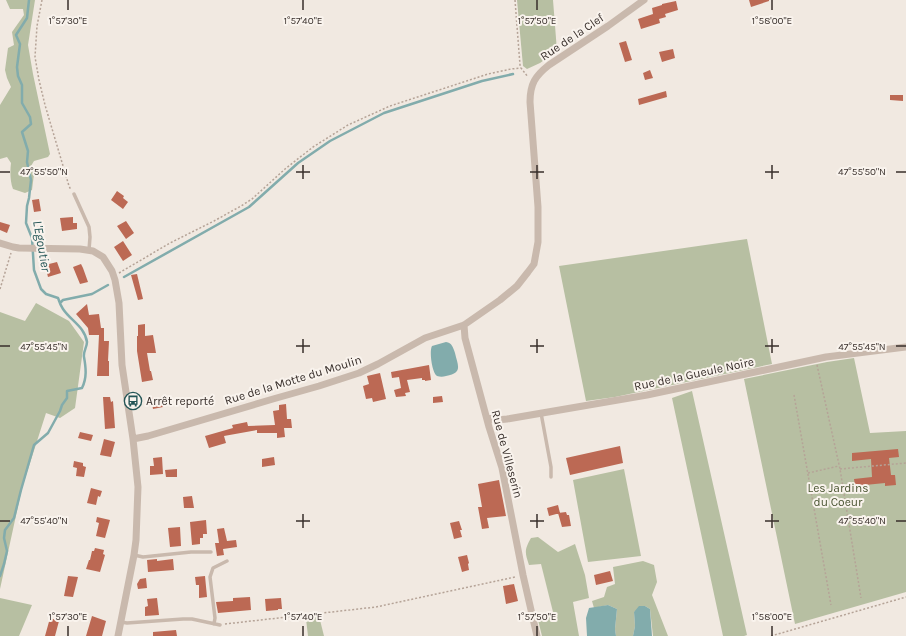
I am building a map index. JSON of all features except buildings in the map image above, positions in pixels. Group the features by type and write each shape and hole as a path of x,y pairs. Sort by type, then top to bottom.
{"street":[{"name":"Rue de la Clef","path":"533,81 540,71 644,0"},
{"name":"Rue de la Motte du Moulin","path":"133,439 148,436 359,373 425,338 464,325 500,300 517,286 534,264 538,242 538,207 530,102 533,81"},
{"path":"0,243 28,249 80,249 93,251 103,257 112,271 115,280 119,303 122,365 133,439 138,487 134,555 118,636"},
{"name":"Rue de Villeserin","path":"464,325 465,338 502,468 523,575 537,636"},
{"name":"Rue de la Gueule Noire","path":"487,418 497,420 541,413 647,395 826,357 906,347"}],"lane":[{"path":"74,194 89,227 90,237 88,250"},
{"path":"541,413 551,467 551,477"},
{"path":"134,555 143,557 191,552 211,552"},
{"path":"214,624 215,618 210,577 213,568 227,561"},
{"path":"121,622 127,623 183,618 220,625"}],"path":[{"path":"42,0 37,26 35,57 39,80 54,139 69,186 74,194"},
{"path":"515,0 521,68 527,77 533,81"},
{"path":"119,273 170,243 214,221 252,199 285,169 313,147 348,125 390,106 488,74 521,68"},
{"path":"0,289 12,250"},
{"path":"817,365 840,468 861,598"},
{"path":"794,395 832,605"},
{"path":"808,473 840,468 906,462"},
{"path":"220,625 376,607 523,575"},
{"path":"771,636 906,597"}],"green space":[{"path":"6,0 35,0 28,45 50,154 48,157 34,161 31,166 34,174 32,190 25,193 13,189 10,176 11,163 7,157 0,159 0,105 11,87 5,70 8,48 14,45 12,32 24,15 23,9 10,9"},
{"path":"517,0 553,0 557,51 540,63 527,69 523,66"},
{"path":"747,239 772,364 615,397 586,401 559,266"},
{"path":"36,303 69,321 84,342 75,408 60,418 46,413 22,488 0,589 0,312 25,321"},
{"name":"Les Jardins du Coeur","path":"854,358 870,433 906,431 906,592 795,624 744,379"},
{"path":"692,391 747,635 744,636 723,636 672,398"},
{"path":"624,469 641,556 588,562 573,480"},
{"path":"538,537 558,552 575,544 585,575 589,598 573,602 579,636 542,636 538,620 554,616 541,564 529,565 527,557 526,549 531,538"},
{"path":"643,561 654,565 657,582 652,595 668,636 653,636 650,609 645,606 634,612 635,626 633,636 616,636 615,629 617,609 608,605 594,608 592,601 604,597 607,587 615,584 613,567"},
{"path":"0,598 32,605 19,636 0,636"},
{"path":"319,616 324,636 308,636 306,619"}],"water":[{"path":"446,342 450,343 453,347 458,368 455,373 451,375 443,377 437,376 432,367 431,349 432,346"},
{"path":"608,605 617,609 615,629 616,636 587,636 586,618 589,608"},
{"path":"639,606 645,606 650,609 652,636 633,636 635,626 634,612"}],"waterway":[{"name":"L'Egoutier","path":"0,576 7,551 4,538 5,530 14,518 34,445 48,433 67,398 67,391 82,388 86,373 84,355 87,344 86,337 81,328 63,309 58,298 46,294 41,289 34,270 32,238 26,223 31,180 27,162 28,151 22,132 31,124 30,117 22,103 22,85 18,76 17,67 20,44 16,35 27,18 29,0"},
{"path":"124,277 249,207 298,163 330,141 384,113 482,81 513,74"},
{"path":"60,303 63,300 92,294 108,285"}],"place":[{"name":"Arrêt reporté","path":"133,401"}]}
